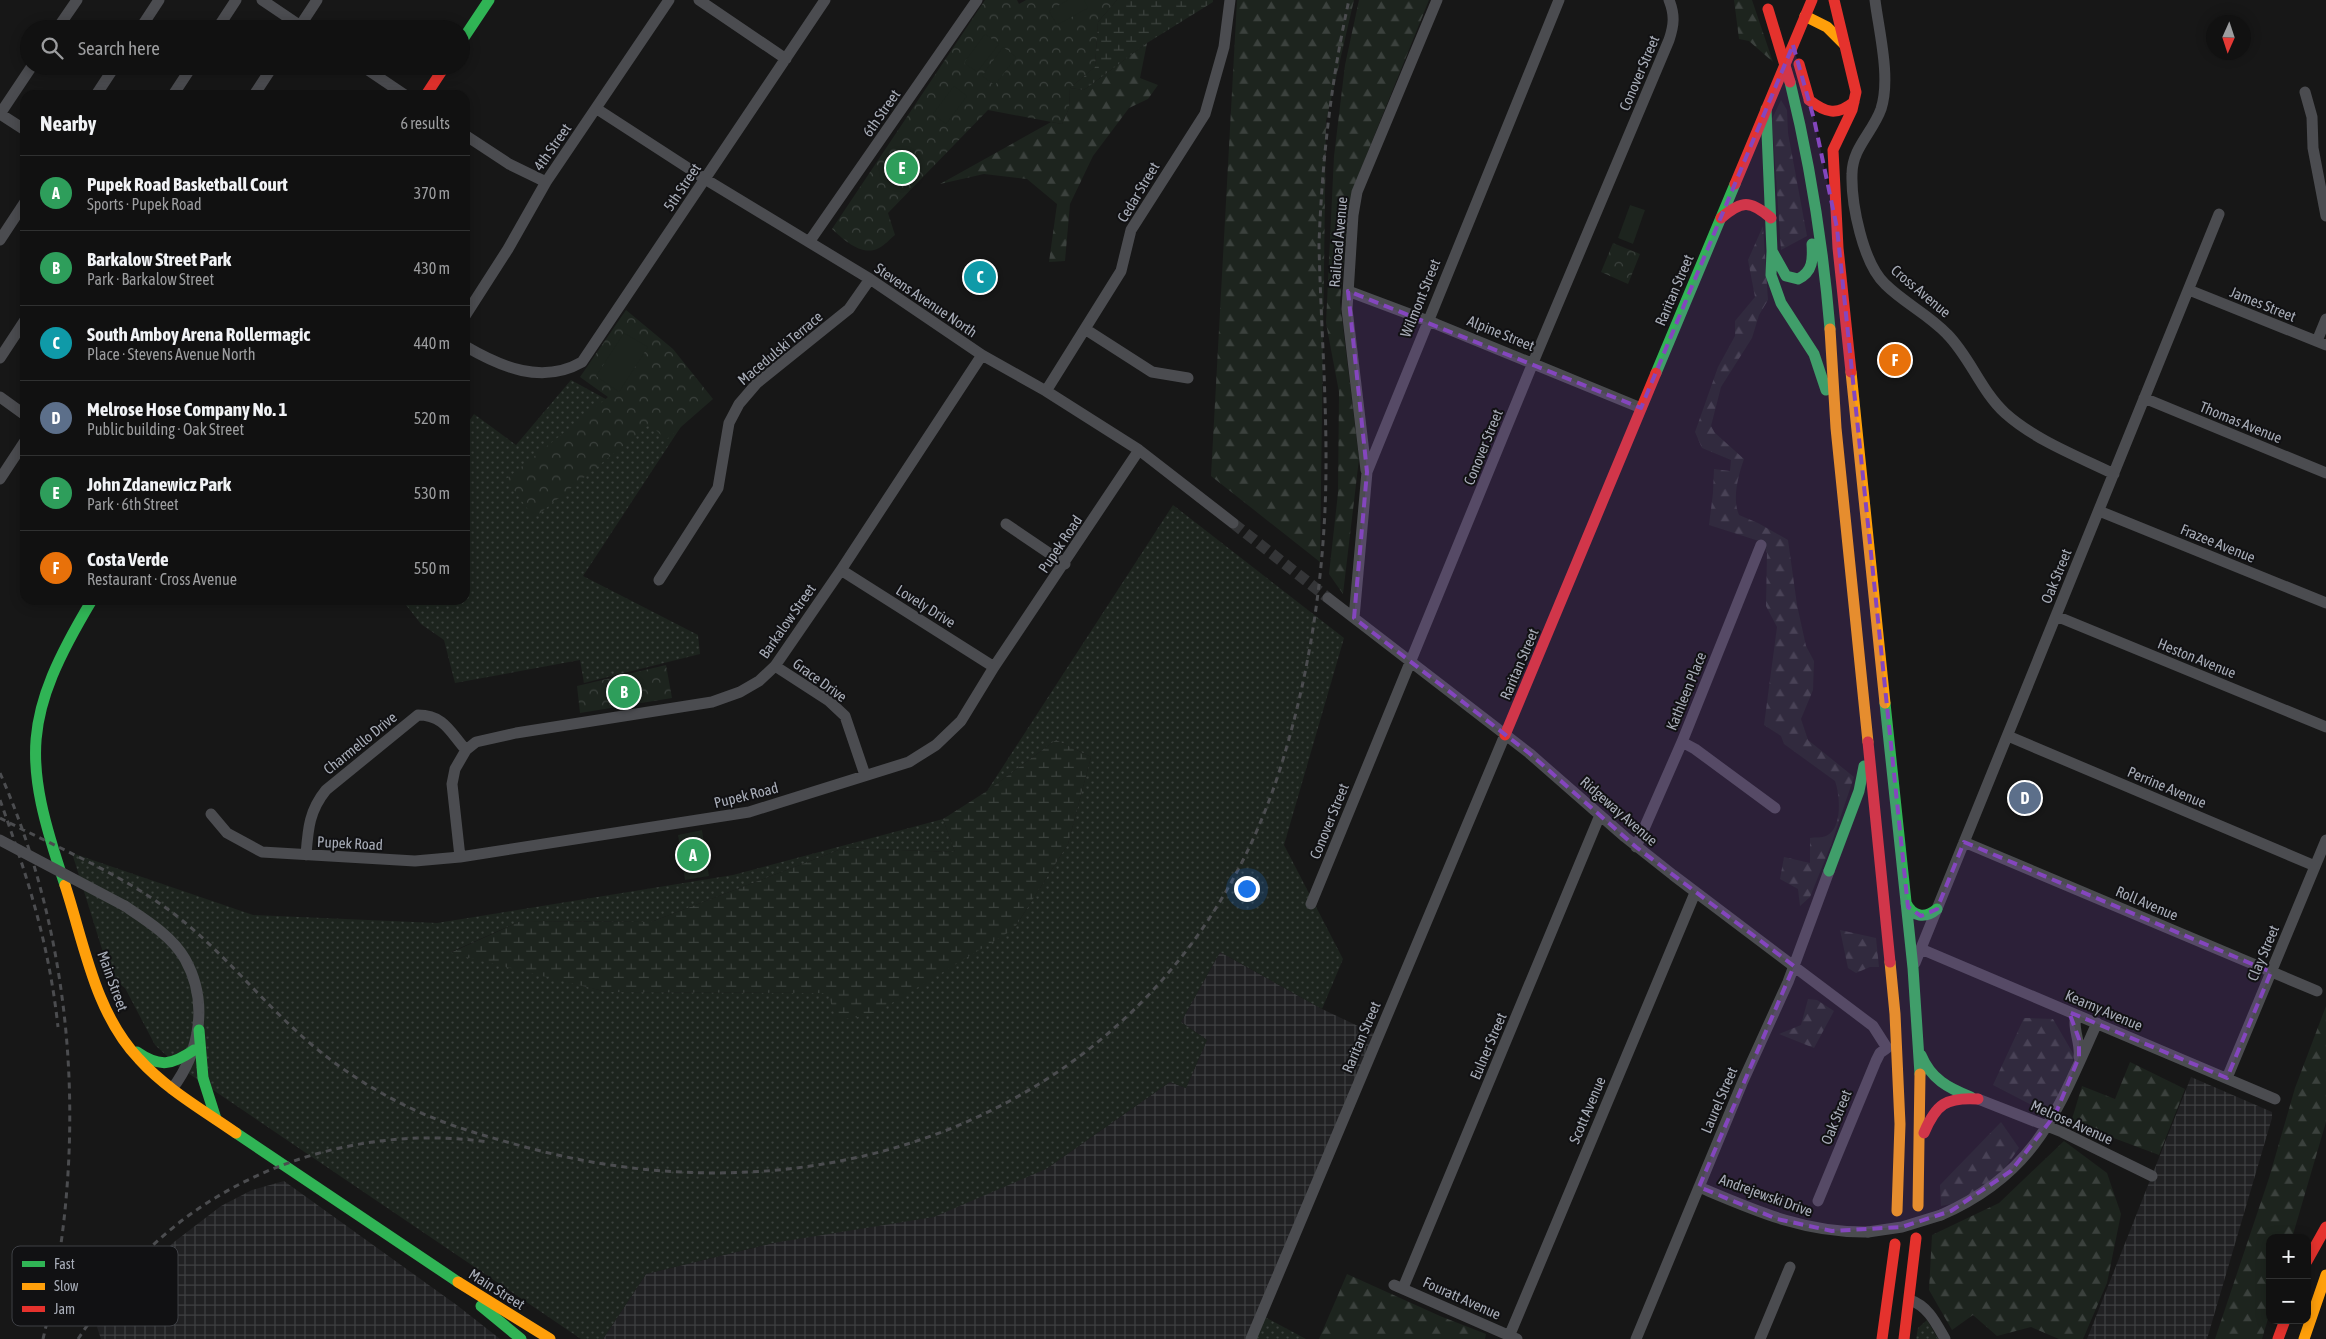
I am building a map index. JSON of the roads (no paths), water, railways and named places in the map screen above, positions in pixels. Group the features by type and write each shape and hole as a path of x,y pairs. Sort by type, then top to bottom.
{"main road":[{"path":"465,20 478,0"},
{"path":"470,28 489,0"},
{"name":"Raritan Street","path":"1505,735 1812,0"},
{"path":"1823,0 1838,18"},
{"path":"1834,0 1856,86 1854,102 1833,150 1837,228 1913,968 1919,1048 1920,1145 1918,1206"},
{"path":"1767,5 1790,82 1806,146 1814,191 1830,335 1836,428 1894,996 1899,1080 1900,1143 1897,1211"},
{"path":"1805,16 1827,27 1844,44"},
{"path":"1787,27 1814,119"},
{"path":"418,90 428,75"},
{"path":"429,90 439,75"},
{"path":"1809,100 1832,113 1842,111 1854,102"},
{"path":"1766,109 1772,251 1771,275 1774,289 1781,304 1818,363 1836,428"},
{"path":"1820,146 1837,228"},
{"path":"1772,251 1780,268 1789,278 1798,279 1808,272 1813,256 1814,191"},
{"path":"1721,218 1734,206 1745,202 1756,206 1771,218"},
{"name":"Main Street","path":"89,605 64,646 49,679 36,727 35,774 40,802 99,993 124,1041 139,1061 172,1089 216,1120 429,1264 550,1339"},
{"path":"1829,871 1859,791 1868,739"},
{"path":"1906,902 1910,911 1917,916 1930,915 1937,909"},
{"path":"199,1030 203,1078 216,1120"},
{"path":"124,1041 146,1058 161,1063 171,1064 194,1050"},
{"path":"1887,1048 1899,1080"},
{"path":"1919,1048 1928,1070 1936,1080 1978,1099"},
{"path":"1920,1145 1929,1120 1941,1105 1954,1099 1978,1099"},
{"path":"2311,1254 2326,1227"},
{"path":"1904,1339 1916,1238"},
{"path":"1882,1339 1895,1244"},
{"name":"Main Street","path":"429,1264 521,1339"},
{"path":"2304,1339 2326,1275"},
{"path":"2278,1339 2284,1324"}],"street":[{"path":"63,20 76,0"},
{"path":"146,20 159,0"},
{"path":"223,20 236,0"},
{"path":"262,0 290,20"},
{"path":"306,20 317,0"},
{"name":"4th Street","path":"470,308 508,249 546,182 669,0"},
{"path":"699,0 786,59"},
{"name":"5th Street","path":"470,349 495,363 523,371 552,374 570,369 585,358 825,0"},
{"name":"6th Street","path":"809,242 977,0"},
{"name":"Cedar Street","path":"1046,391 1121,271 1131,230 1204,114 1224,47 1230,0"},
{"name":"Railroad Avenue","path":"1367,472 1347,309 1357,192 1437,0"},
{"name":"Wilmont Street","path":"1354,618 1367,472 1427,320 1559,0"},
{"name":"Conover Street","path":"1311,904 1669,40 1674,27 1674,14 1669,0"},
{"name":"Cross Avenue","path":"1875,0 1884,75 1884,97 1878,116 1855,156 1852,175 1859,224 1871,263 1885,285 1920,310 1949,336 2005,413 2040,437 2114,474"},
{"path":"20,127 0,114 26,75"},
{"path":"99,90 109,75"},
{"path":"176,90 186,75"},
{"path":"257,90 267,75"},
{"path":"375,75 398,90"},
{"path":"2305,92 2312,116 2314,148 2326,216"},
{"name":"Stevens Avenue North","path":"597,109 706,179 870,279 982,355 1046,391 1139,450 1233,523"},
{"path":"470,138 509,164 546,182"},
{"path":"0,240 20,210"},
{"name":"Oak Street","path":"1913,968 2144,398 2190,290 2219,214"},
{"name":"Macedulski Terrace","path":"659,580 718,488 729,423 739,404 757,383 849,309 870,279"},
{"name":"James Street","path":"2190,290 2322,343"},
{"name":"Alpine Street","path":"1348,291 1534,362 1641,408"},
{"path":"2322,343 2326,319"},
{"path":"0,358 20,328"},
{"path":"1085,329 1152,372 1188,378"},
{"name":"Barkalow Street","path":"466,750 476,742 501,735 712,702 740,692 759,681 775,666 841,570 982,355"},
{"path":"0,397 20,411"},
{"name":"Thomas Avenue","path":"2144,398 2326,473"},
{"path":"0,479 20,449"},
{"name":"Pupek Road","path":"211,814 228,833 262,852 306,856 415,860 460,857 749,812 909,762 936,745 961,720 994,667 1065,564 1139,450"},
{"name":"Frazee Avenue","path":"2099,510 2326,603"},
{"path":"1006,524 1065,564"},
{"name":"Kathleen Place","path":"1636,847 1682,742 1761,545"},
{"name":"Lovely Drive","path":"841,570 994,667"},
{"name":"Ridgeway Avenue","path":"1328,598 1548,768 1636,847 1867,1020 1878,1032 1887,1048"},
{"name":"Heston Avenue","path":"2056,616 2326,727"},
{"name":"Grace Drive","path":"775,666 829,701 845,716 865,776"},
{"name":"Charmello Drive","path":"306,856 308,829 316,802 326,790 418,715 431,715 440,720 466,750"},
{"name":"Raritan Street","path":"1251,1339 1505,735"},
{"name":"Perrine Avenue","path":"2008,736 2315,866"},
{"path":"1682,742 1695,749 1775,808"},
{"path":"460,857 452,784 456,769 466,750"},
{"name":"Eulner Street","path":"1398,1286 1600,815"},
{"path":"0,840 125,906 158,930 184,959 193,980 198,1001 199,1030 194,1050 186,1068 172,1089"},
{"name":"Clay Street","path":"2227,1078 2326,840"},
{"name":"Roll Avenue","path":"1964,842 2317,991"},
{"name":"Laurel Street","path":"1636,1339 1794,966 1829,871"},
{"name":"Scott Avenue","path":"1511,1338 1695,893"},
{"name":"Kearny Avenue","path":"1921,949 2275,1099"},
{"name":"Andrejewski Drive","path":"2076,1015 2075,1023 2080,1045 2078,1064"},
{"name":"Andrejewski Drive","path":"1699,1187 1794,1224 1832,1231 1868,1232 1902,1227 1941,1215 1978,1196 2011,1171 2048,1126 2063,1099 2097,1023"},
{"name":"Oak Street","path":"1818,1201 1876,1061 1880,1053 1887,1048"},
{"name":"Melrose Avenue","path":"1978,1099 2048,1126 2152,1176"},
{"path":"1760,1339 1790,1267"},
{"name":"Fouratt Avenue","path":"1398,1286 1511,1338"},
{"path":"1910,1300 1921,1305 1929,1313 1945,1339"}],"tunnel":[{"path":"1233,523 1328,598"}],"railway":[{"path":"0,818 95,865 162,905 215,949 304,1038 359,1080 419,1112 487,1136 529,1148 649,1170 767,1171 881,1152 987,1113 1082,1054 1165,977 1232,880 1281,766 1290,737 1310,648 1322,558 1326,457 1319,244 1320,213 1332,91 1349,0"},
{"path":"0,773 26,841 46,910 60,981 68,1053 70,1125 66,1197 60,1246"},
{"path":"0,800 20,857 43,939 58,1027"},
{"path":"153,1246 175,1226 214,1199 256,1176 300,1159 347,1147 394,1140 441,1138 488,1142"},
{"path":"43,1339 46,1326"},
{"path":"78,1339 87,1326"}],"place":[{"name":"John Zdanewicz Park","path":"902,168"},
{"name":"South Amboy Arena Rollermagic","path":"980,277"},
{"name":"Costa Verde","path":"1895,360"},
{"name":"Barkalow Street Park","path":"624,692"},
{"name":"Melrose Hose Company No. 1","path":"2025,798"},
{"name":"Pupek Road Basketball Court","path":"693,855"}]}
